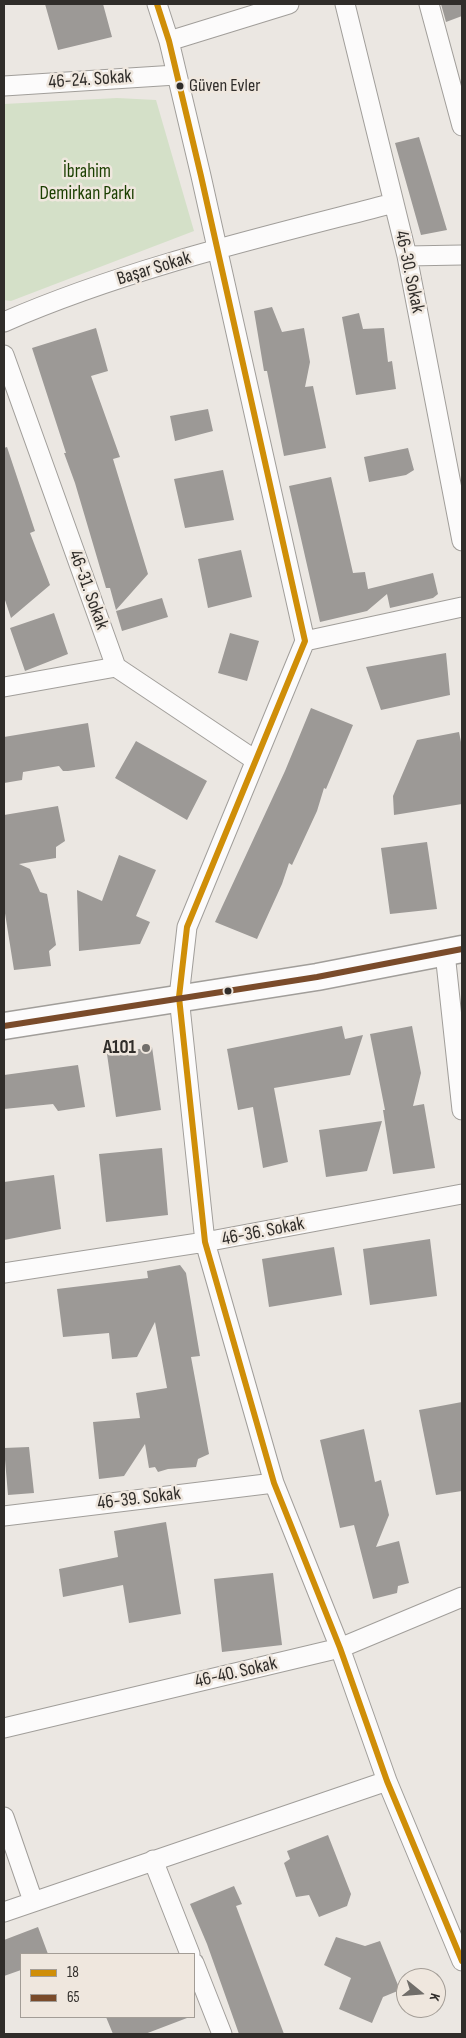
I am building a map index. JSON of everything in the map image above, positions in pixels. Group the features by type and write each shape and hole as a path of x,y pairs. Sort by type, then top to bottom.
{"street":[{"path":"157,4 169,41 306,641 255,760 187,928 179,997 205,1242 274,1483 340,1648 387,1781 462,1961"},
{"path":"169,41 289,4"},
{"name":"46-30. Sokak","path":"345,4 406,256 462,541"},
{"path":"429,4 462,126"},
{"name":"46-24. Sokak","path":"4,86 176,76"},
{"name":"Başar Sokak","path":"4,322 42,305 216,250 394,203"},
{"path":"406,256 462,254"},
{"name":"46-31. Sokak","path":"4,355 116,666"},
{"path":"306,641 462,607"},
{"path":"4,688 116,666 255,760"},
{"path":"4,1026 179,997 317,977 454,951 462,1110"},
{"path":"4,1009 179,997"},
{"name":"46-36. Sokak","path":"4,1273 205,1242 462,1194"},
{"name":"46-39. Sokak","path":"4,1516 274,1483"},
{"name":"46-40. Sokak","path":"4,1728 340,1648 462,1597"},
{"path":"4,1912 387,1781"},
{"path":"4,1817 33,1901"},
{"path":"153,1860 190,1953"},
{"path":"195,1966 222,2034"}],"green space":[{"name":"İbrahim Demirkan Parkı","path":"117,98 156,100 194,231 11,301 4,300 4,104"}],"building":[{"path":"45,4 103,4 112,37 58,50"},
{"path":"441,4 462,4 462,16 446,22"},
{"path":"419,137 447,230 421,235 395,143"},
{"path":"272,307 282,332 304,328 310,362 305,387 313,386 326,448 284,456 267,371 264,371 254,311"},
{"path":"359,313 363,329 384,328 388,362 392,361 396,389 356,395 342,317"},
{"path":"96,328 108,371 91,376 120,457 113,459 148,574 116,610 110,588 106,588 75,483 64,453 66,453 32,348"},
{"path":"208,409 213,431 175,441 170,416"},
{"path":"7,447 35,531 30,533 50,585 11,618 4,597 4,448"},
{"path":"408,448 414,470 406,475 369,482 364,457"},
{"path":"223,470 234,520 185,528 174,479"},
{"path":"331,477 353,573 365,572 368,589 433,573 438,594 433,598 390,608 387,594 367,611 320,622 289,486"},
{"path":"241,550 252,597 208,608 198,559"},
{"path":"162,598 168,617 122,631 116,611"},
{"path":"54,613 68,654 25,671 10,628"},
{"path":"230,633 259,641 247,681 218,673"},
{"path":"446,653 450,695 381,710 366,667"},
{"path":"311,708 353,725 326,789 324,788 317,811 292,865 289,863 282,884 257,939 215,922 285,771"},
{"path":"88,723 95,767 63,771 59,766 23,772 22,780 4,783 4,737"},
{"path":"459,732 462,747 462,804 394,815 393,796 417,740"},
{"path":"136,741 207,781 187,820 115,778"},
{"path":"58,806 65,841 56,847 56,858 19,864 30,869 40,892 47,894 56,945 49,951 51,966 14,970 4,907 4,815"},
{"path":"427,842 437,909 390,914 381,848"},
{"path":"119,855 156,870 136,916 150,922 140,944 79,951 77,890 102,901"},
{"path":"342,1026 345,1039 363,1035 350,1075 274,1088 288,1162 263,1168 253,1107 238,1110 227,1049"},
{"path":"412,1026 421,1073 413,1106 424,1104 435,1168 393,1174 383,1110 385,1110 370,1034"},
{"path":"152,1047 161,1110 116,1117 107,1054"},
{"path":"78,1065 85,1107 58,1111 53,1104 4,1109 4,1075"},
{"path":"382,1121 367,1171 326,1177 319,1130"},
{"path":"162,1148 168,1215 106,1222 99,1154"},
{"path":"54,1175 61,1229 4,1240 4,1182"},
{"path":"430,1239 437,1296 370,1305 363,1249"},
{"path":"334,1247 342,1295 269,1307 262,1259"},
{"path":"180,1265 186,1273 200,1356 191,1357 209,1454 198,1459 196,1467 168,1469 158,1472 155,1467 149,1468 145,1444 124,1476 99,1479 93,1422 140,1418 136,1393 167,1388 155,1322 137,1357 112,1359 109,1333 63,1337 57,1289 148,1278 147,1271"},
{"path":"462,1402 462,1491 436,1495 419,1410"},
{"path":"364,1429 375,1482 381,1480 389,1515 376,1547 399,1541 409,1583 398,1586 397,1593 373,1599 354,1525 340,1528 320,1440"},
{"path":"29,1447 34,1493 8,1495 4,1448"},
{"path":"166,1522 181,1614 129,1623 123,1585 63,1597 59,1569 118,1557 114,1531"},
{"path":"273,1573 282,1645 222,1652 214,1579"},
{"path":"328,1835 351,1894 347,1906 319,1917 309,1895 296,1897 284,1863 290,1859 287,1851"},
{"path":"234,1886 242,1904 236,1906 284,2034 239,2034 207,1944 190,1904"},
{"path":"38,1927 48,1953 20,1953 20,1970 4,1976 4,1940"},
{"path":"336,1937 365,1946 380,1941 396,1980 396,1992 383,1997 372,2023 339,2009 351,1978 324,1965"},
{"path":"106,2018 187,2018 145,2034 113,2034"}],"transit line":[{"name":"18","path":"157,4 169,41 201,176 305,641 187,927 179,997 205,1242 274,1483 340,1648 387,1781 462,1961"},
{"name":"65","path":"4,1026 317,977 462,949"}],"place":[{"name":"Güven Evler","path":"180,86"},
{"name":"A101","path":"146,1048"}]}
